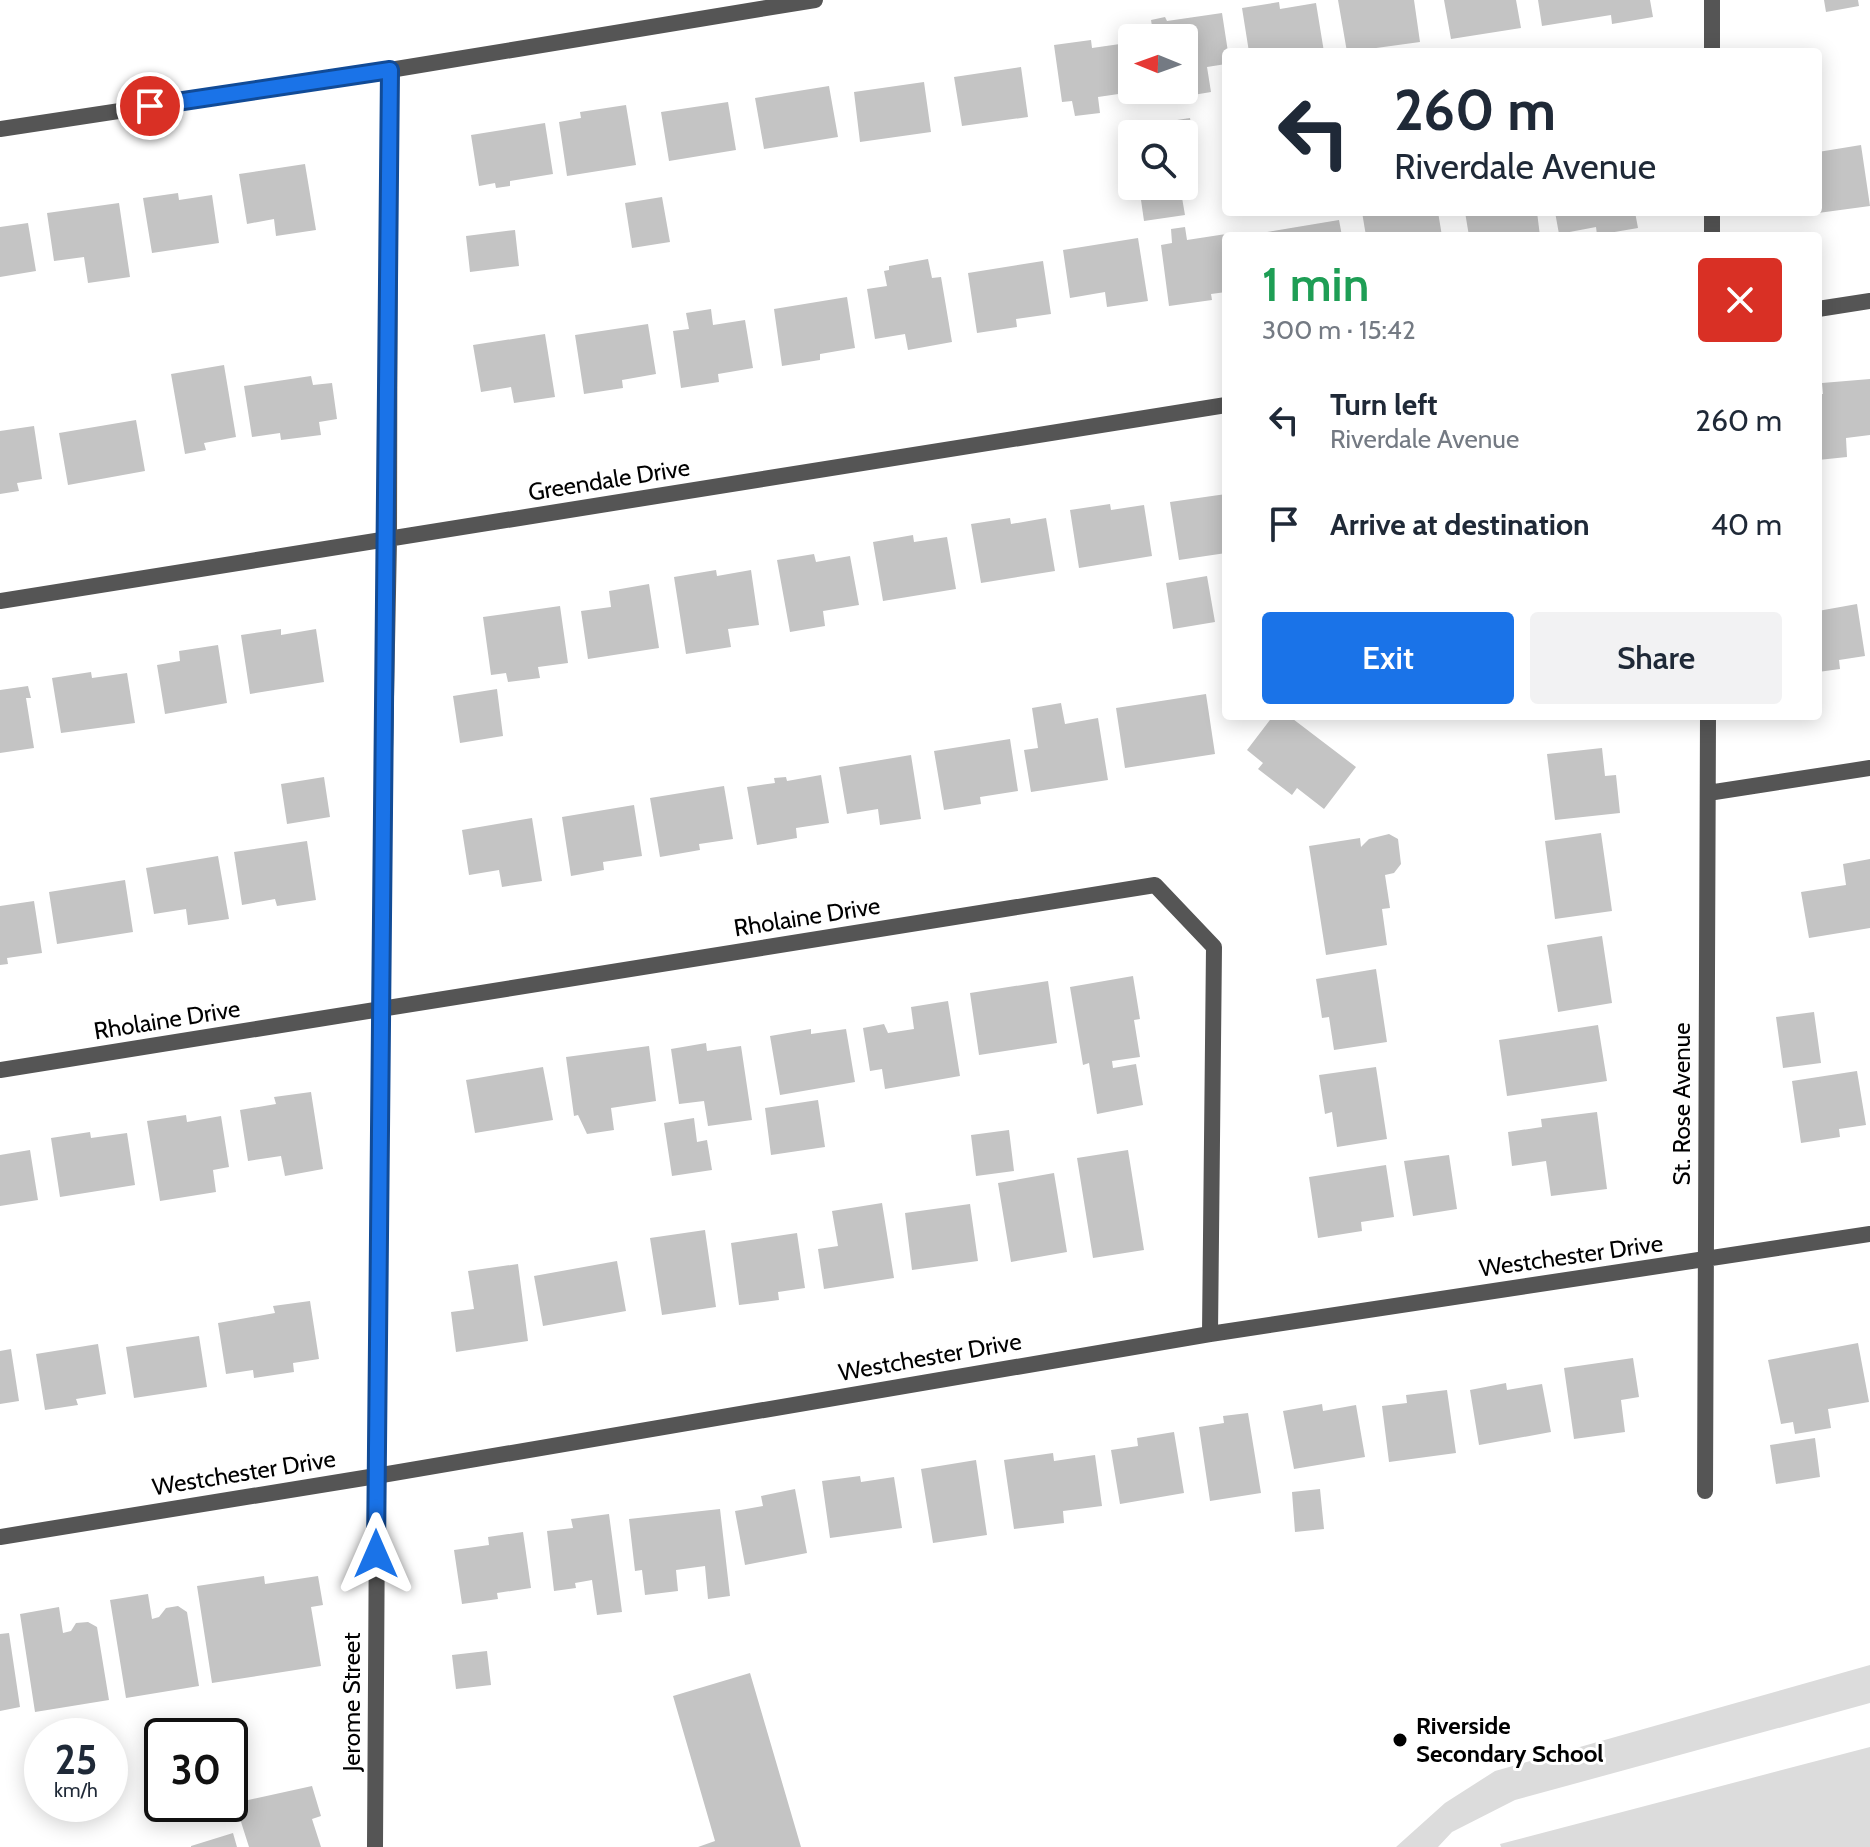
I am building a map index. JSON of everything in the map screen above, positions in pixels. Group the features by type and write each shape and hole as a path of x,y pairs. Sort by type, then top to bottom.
{"street":[{"path":"0,129 390,70 815,0"},
{"path":"1712,0 1712,48"},
{"name":"Jerome Street","path":"375,1847 380,1011 389,540 390,70"},
{"path":"1822,308 1870,301"},
{"name":"Greendale Drive","path":"0,601 1222,406"},
{"name":"St. Rose Avenue","path":"1705,1491 1708,720"},
{"path":"1708,793 1870,768"},
{"name":"Rholaine Drive","path":"0,1070 1155,885 1214,947 1210,1334"},
{"name":"Westchester Drive","path":"0,1537 1210,1334 1870,1234"}],"shaded area":[{"path":"1870,1665 1870,1703 1515,1800 1452,1832 1438,1847 1396,1847 1445,1803 1495,1771"},
{"path":"1870,1747 1870,1847 1501,1847 1500,1844"}],"building":[{"path":"1338,0 1414,0 1420,42 1376,48 1346,48"},
{"path":"1444,0 1516,0 1521,28 1451,39"},
{"path":"1538,0 1650,0 1653,17 1612,24 1611,15 1542,26"},
{"path":"1824,0 1858,0 1859,6 1826,12"},
{"path":"1279,2 1280,9 1316,3 1323,48 1248,48 1242,8"},
{"path":"1222,13 1227,48 1222,48 1222,65 1207,67 1211,92 1198,94 1198,24 1152,24 1151,20 1165,17 1167,21"},
{"path":"1091,40 1092,48 1118,44 1118,94 1098,97 1100,113 1075,116 1072,101 1062,102 1054,45"},
{"path":"1021,67 1028,117 962,126 954,77"},
{"path":"924,82 931,132 860,142 854,92"},
{"path":"829,86 838,137 764,149 755,98"},
{"path":"728,102 736,150 669,161 661,112"},
{"path":"626,105 636,165 567,176 559,122 581,118 580,112"},
{"path":"545,123 553,174 510,181 510,186 496,188 495,183 479,186 471,135"},
{"path":"1861,145 1870,206 1822,212 1822,151"},
{"path":"305,164 316,230 276,236 274,219 247,224 239,174"},
{"path":"178,193 179,200 212,195 219,243 152,253 143,198"},
{"path":"662,197 670,242 632,248 625,203"},
{"path":"1141,200 1182,200 1185,215 1144,221"},
{"path":"119,203 130,277 88,283 84,257 54,261 47,213"},
{"path":"1363,216 1439,216 1441,232 1365,232"},
{"path":"1466,216 1538,216 1540,232 1468,232"},
{"path":"1556,216 1636,216 1638,228 1597,232 1596,227 1559,232"},
{"path":"1339,220 1341,232 1267,232"},
{"path":"28,223 36,271 0,277 0,227"},
{"path":"1185,227 1187,240 1222,235 1222,293 1211,294 1212,300 1169,306 1161,245 1172,243 1171,229"},
{"path":"515,230 519,266 470,272 466,236"},
{"path":"1138,238 1148,301 1107,307 1105,292 1070,298 1063,250"},
{"path":"928,259 932,278 941,277 952,342 908,350 905,334 875,339 867,289 887,286 884,271 889,270 889,266"},
{"path":"1043,261 1051,314 1016,319 1017,327 977,333 968,273"},
{"path":"847,297 855,348 820,354 820,360 782,366 774,309"},
{"path":"711,309 713,325 745,320 753,368 718,374 719,382 681,388 673,331 689,329 686,313"},
{"path":"648,324 656,374 622,380 623,388 584,394 575,335"},
{"path":"545,334 555,397 514,403 511,387 481,392 473,345"},
{"path":"224,365 236,437 204,443 206,450 185,454 171,374"},
{"path":"311,376 313,385 332,383 337,419 319,422 321,435 281,440 280,433 252,437 244,386"},
{"path":"1870,379 1870,435 1846,438 1847,457 1822,460 1822,383"},
{"path":"136,420 145,471 68,485 59,433"},
{"path":"34,426 42,479 17,483 19,491 0,494 0,431"},
{"path":"1222,495 1222,554 1179,560 1170,502"},
{"path":"1110,504 1111,510 1144,505 1152,556 1079,568 1070,510"},
{"path":"1010,518 1011,524 1046,518 1055,571 981,583 971,524"},
{"path":"913,535 914,542 947,537 956,589 883,601 873,542"},
{"path":"814,554 816,562 850,556 859,605 823,611 825,626 790,632 777,560"},
{"path":"716,570 717,576 751,570 759,625 728,629 731,647 686,654 674,577"},
{"path":"1207,576 1215,622 1173,629 1166,583"},
{"path":"649,584 659,648 588,659 581,611 611,607 609,591"},
{"path":"1857,604 1865,656 1839,660 1840,669 1822,671 1822,610"},
{"path":"560,606 568,663 538,667 540,678 508,682 506,673 491,675 483,617"},
{"path":"281,629 281,635 316,629 324,682 250,694 241,635"},
{"path":"218,645 227,703 165,714 157,665 180,661 179,651"},
{"path":"91,672 92,678 127,673 135,723 61,733 52,678"},
{"path":"28,686 31,698 26,698 34,748 0,753 0,690"},
{"path":"497,689 503,736 460,743 453,696"},
{"path":"1206,694 1215,754 1125,768 1116,708"},
{"path":"1061,703 1065,724 1098,718 1108,780 1031,792 1024,750 1038,748 1032,708"},
{"path":"1270,720 1294,720 1356,767 1324,809 1297,788 1292,795 1258,769 1263,763 1247,750"},
{"path":"1010,739 1018,791 980,797 981,804 944,810 934,751"},
{"path":"1602,748 1605,776 1616,775 1620,813 1555,820 1547,754"},
{"path":"911,755 921,819 880,825 878,809 847,814 839,767"},
{"path":"821,775 829,823 796,828 797,838 757,845 747,787 775,783 774,778 786,777 787,781"},
{"path":"324,777 330,817 287,824 281,784"},
{"path":"724,786 733,839 699,844 700,850 660,857 650,798"},
{"path":"634,805 642,856 603,862 604,870 571,876 562,817"},
{"path":"532,818 542,881 502,887 499,870 469,875 462,830"},
{"path":"1601,833 1612,911 1555,919 1545,841"},
{"path":"1389,834 1398,839 1401,864 1394,873 1385,875 1390,908 1382,909 1387,945 1326,955 1309,846 1360,838 1361,847 1369,839"},
{"path":"307,841 316,900 277,906 275,899 242,905 234,852"},
{"path":"218,856 229,919 188,925 186,909 154,914 146,868"},
{"path":"1870,859 1870,928 1809,938 1801,892 1846,885 1843,864"},
{"path":"125,880 133,932 57,944 49,892"},
{"path":"34,901 42,953 7,958 8,964 0,965 0,906"},
{"path":"1602,936 1612,1003 1558,1012 1547,945"},
{"path":"1376,969 1387,1042 1334,1050 1329,1017 1322,1018 1316,979"},
{"path":"1133,976 1140,1019 1134,1020 1140,1057 1112,1061 1113,1068 1136,1064 1143,1105 1097,1114 1089,1063 1083,1065 1070,987"},
{"path":"1048,981 1057,1043 979,1055 970,993"},
{"path":"948,1001 960,1076 885,1089 882,1069 870,1071 863,1028 884,1024 888,1033 914,1029 911,1007"},
{"path":"1814,1012 1821,1063 1783,1068 1776,1017"},
{"path":"1598,1025 1607,1081 1507,1096 1499,1040"},
{"path":"811,1029 811,1034 846,1029 855,1082 780,1095 770,1036"},
{"path":"706,1043 707,1051 741,1046 752,1120 708,1126 704,1101 679,1104 671,1049"},
{"path":"649,1046 656,1101 611,1108 614,1130 587,1134 578,1115 574,1116 566,1057"},
{"path":"543,1067 553,1120 475,1133 466,1080"},
{"path":"1376,1067 1387,1139 1337,1147 1332,1112 1325,1114 1319,1075"},
{"path":"1857,1071 1866,1125 1839,1129 1840,1137 1801,1143 1792,1081"},
{"path":"311,1092 323,1169 285,1176 281,1156 248,1161 240,1110 276,1104 274,1097"},
{"path":"818,1100 825,1147 771,1155 765,1108"},
{"path":"1597,1112 1607,1189 1551,1196 1546,1161 1512,1166 1508,1132 1542,1127 1541,1119"},
{"path":"186,1115 187,1122 221,1116 229,1167 213,1170 216,1192 160,1201 147,1121"},
{"path":"694,1118 697,1142 707,1140 712,1170 672,1176 664,1123"},
{"path":"1009,1130 1014,1171 976,1176 971,1135"},
{"path":"90,1132 91,1138 127,1133 135,1185 60,1197 51,1138"},
{"path":"30,1150 38,1200 0,1206 0,1155"},
{"path":"1128,1150 1144,1250 1093,1258 1077,1158"},
{"path":"1449,1155 1457,1209 1413,1216 1404,1161"},
{"path":"1386,1165 1394,1217 1361,1222 1362,1231 1318,1238 1309,1177"},
{"path":"1054,1173 1067,1252 1011,1262 998,1183"},
{"path":"882,1203 894,1278 824,1289 818,1249 838,1246 832,1211"},
{"path":"970,1204 978,1261 912,1270 905,1213"},
{"path":"705,1230 716,1307 662,1315 650,1238"},
{"path":"797,1233 805,1288 778,1292 779,1300 739,1305 731,1243"},
{"path":"617,1261 626,1311 543,1326 534,1276"},
{"path":"518,1264 528,1341 456,1352 451,1312 474,1309 468,1271"},
{"path":"310,1301 319,1359 293,1363 294,1372 254,1378 253,1370 226,1374 218,1323 275,1313 273,1306"},
{"path":"199,1336 207,1387 134,1398 126,1347"},
{"path":"1858,1343 1869,1402 1828,1409 1831,1428 1795,1434 1793,1422 1781,1424 1768,1360"},
{"path":"98,1344 106,1394 76,1399 78,1405 45,1410 36,1354"},
{"path":"11,1349 19,1401 0,1404 0,1351"},
{"path":"1633,1358 1639,1397 1621,1400 1625,1432 1574,1439 1564,1368"},
{"path":"1506,1383 1507,1390 1542,1384 1551,1432 1479,1445 1470,1390"},
{"path":"1447,1390 1456,1453 1389,1462 1382,1406 1407,1403 1406,1395"},
{"path":"1322,1404 1323,1411 1356,1405 1365,1457 1294,1469 1283,1411"},
{"path":"1248,1413 1261,1493 1210,1501 1199,1427 1224,1423 1223,1416"},
{"path":"1174,1432 1184,1493 1120,1504 1111,1450 1138,1446 1137,1438"},
{"path":"1815,1438 1820,1477 1776,1484 1770,1445"},
{"path":"1053,1453 1054,1461 1095,1455 1102,1506 1063,1511 1064,1523 1014,1529 1004,1460"},
{"path":"976,1460 987,1535 933,1543 921,1469"},
{"path":"860,1476 861,1482 894,1477 902,1528 830,1538 822,1481"},
{"path":"795,1489 807,1553 745,1565 735,1511 763,1506 761,1496"},
{"path":"1320,1489 1324,1529 1295,1532 1292,1492"},
{"path":"720,1509 730,1596 708,1599 705,1566 676,1570 678,1591 645,1595 642,1570 635,1571 629,1519"},
{"path":"609,1514 622,1612 597,1615 592,1580 575,1583 576,1588 554,1591 547,1531 573,1528 571,1519"},
{"path":"523,1532 531,1588 497,1593 498,1599 462,1604 454,1550 489,1545 488,1537"},
{"path":"264,1576 265,1584 318,1576 323,1605 311,1607 321,1666 212,1683 197,1586"},
{"path":"148,1594 152,1619 159,1617 166,1608 178,1606 187,1612 199,1686 126,1698 110,1600"},
{"path":"59,1607 63,1633 71,1631 76,1623 88,1622 97,1627 109,1700 35,1712 20,1614"},
{"path":"9,1633 20,1707 0,1711 0,1634"},
{"path":"487,1651 491,1685 456,1689 452,1655"},
{"path":"750,1673 801,1847 698,1847 715,1841 673,1696"},
{"path":"312,1786 321,1816 312,1819 321,1847 249,1847 241,1822 248,1822 248,1800"},
{"path":"233,1833 237,1847 191,1847 191,1846"}],"place":[{"name":"Riverside Secondary School","path":"1400,1740"}],"route":[{"path":"150,106 390,70 389,540 380,1011 376,1554"}]}
